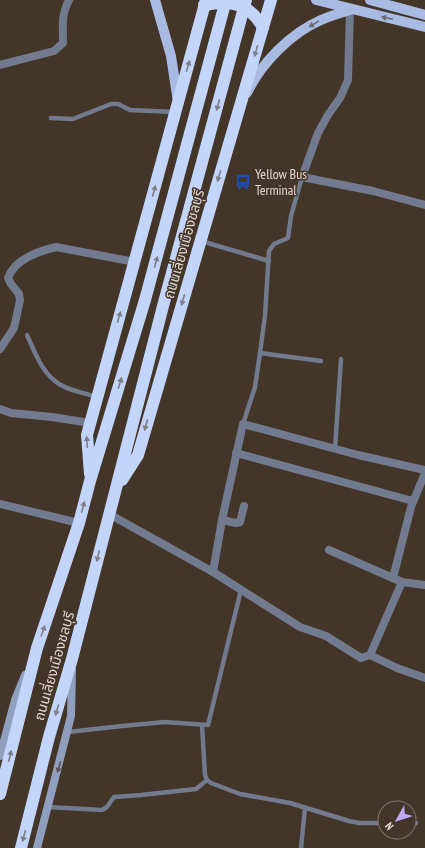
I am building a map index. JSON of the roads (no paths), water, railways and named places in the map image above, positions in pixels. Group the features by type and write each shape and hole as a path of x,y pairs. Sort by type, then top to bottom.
{"highway":[{"name":"ถนนเลี่ยงเมืองชลบุรี","path":"0,794 37,648 79,523 90,481 146,300 226,0"},
{"name":"ถนนเลี่ยงเมืองชลบุรี","path":"21,848 49,737 72,659 163,306 246,0"},
{"name":"ถนนเลี่ยงเมืองชลบุรี","path":"115,492 138,455 270,0"},
{"path":"205,3 216,1 239,3 258,17 263,28"},
{"name":"ถนนเลี่ยงเมืองชลบุรี","path":"90,481 87,435 205,3"}],"main road":[{"path":"155,0 171,56 176,107"},
{"path":"316,0 350,10 425,27"},
{"path":"370,0 425,15"},
{"path":"238,114 251,85 269,59 292,37 320,20 350,10"},
{"path":"0,756 2,743 15,700 37,648"},
{"path":"37,848 71,716 72,659"}],"street":[{"path":"0,66 54,51 63,43 63,19 65,6 69,0"},
{"path":"350,10 348,80 340,98 318,133 302,177 373,191 425,206"},
{"path":"0,349 14,328 20,300 19,294 8,278 10,272 28,258 45,249 56,247 135,262"},
{"path":"0,409 11,413 52,417 90,424"},
{"path":"213,572 222,520 243,424 335,449 424,476 413,501 393,578"},
{"path":"236,453 413,501"},
{"path":"0,504 79,523"},
{"path":"222,520 236,523 240,522 244,506"},
{"path":"109,514 213,572 300,627 326,636 361,658 370,655 397,668 425,678"},
{"path":"329,550 402,582 425,585"},
{"path":"370,655 402,582"}],"lane":[{"path":"51,118 73,119 111,104 118,104 130,110 176,107"},
{"path":"243,424 254,387 260,352 265,316 269,251 274,244 288,238 291,216 302,177"},
{"path":"200,241 269,261"},
{"path":"27,335 40,362 51,378 60,385 97,397"},
{"path":"260,352 321,362"},
{"path":"335,449 341,359"},
{"path":"68,732 165,722 208,724 241,590"},
{"path":"202,724 204,764 207,780 240,794 290,803 359,823 377,823"},
{"path":"48,807 102,810 114,797 141,796 196,788 207,780"},
{"path":"301,848 305,808"}],"place":[{"name":"Yellow Bus Terminal","path":"243,182"}]}
